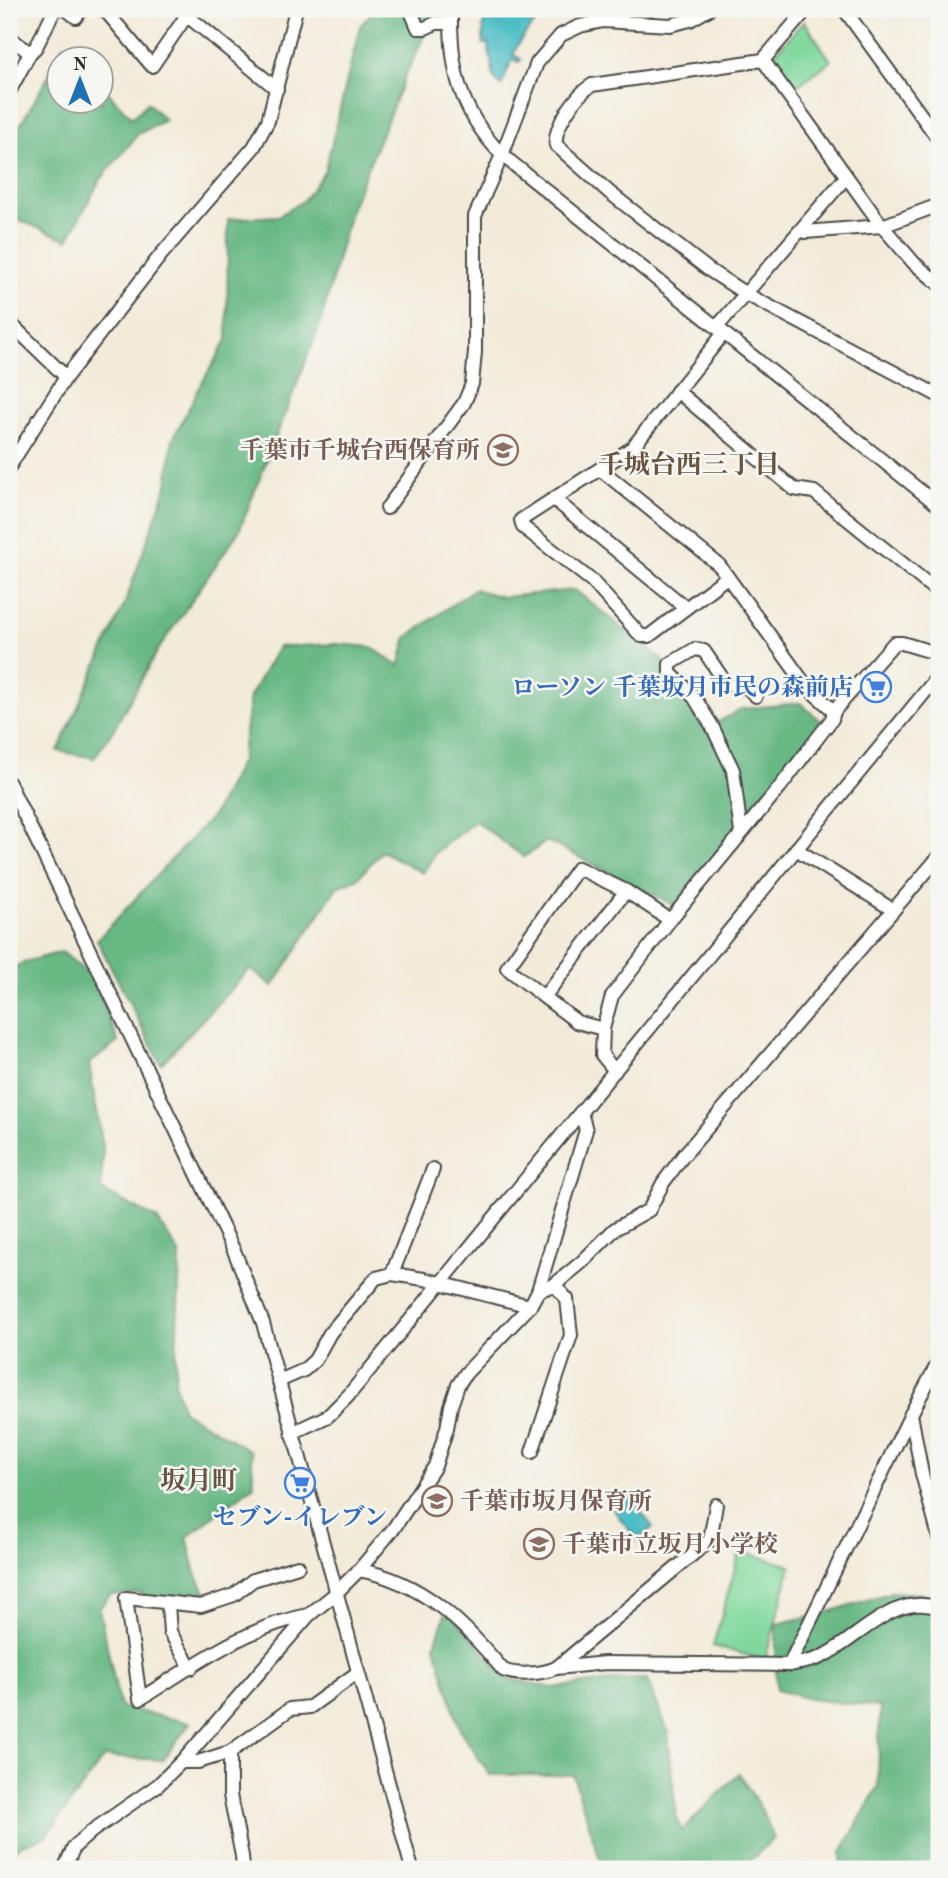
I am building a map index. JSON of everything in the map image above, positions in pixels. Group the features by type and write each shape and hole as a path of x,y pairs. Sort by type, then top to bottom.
{"street":[{"path":"9,92 55,9"},
{"path":"66,9 76,17 82,9"},
{"path":"104,9 152,66 183,12 277,89"},
{"path":"9,467 66,377 160,256 254,147 268,121 295,13 283,9"},
{"path":"410,9 418,28 436,23 451,23"},
{"path":"451,9 452,62 457,84 470,113 487,139 502,155 939,506"},
{"path":"387,508 464,402 472,384 475,352 475,216 502,155 537,63 561,35 580,26 603,21 670,25 690,20 709,9"},
{"path":"807,9 763,60 592,85 584,90 558,126 556,145 610,193 709,270 746,293 939,396"},
{"path":"844,9 939,140"},
{"path":"9,37 30,53"},
{"path":"763,60 882,226 914,263 936,278"},
{"path":"726,577 649,636 641,636 592,581 523,527 522,520 632,448 677,391 746,293 846,177"},
{"path":"802,229 805,232 882,226 939,205"},
{"path":"9,322 66,377"},
{"path":"677,391 794,489 814,492 934,589 939,587"},
{"path":"600,469 719,565 807,687 834,711"},
{"path":"554,499 686,608"},
{"path":"615,1071 602,1055 603,1029 612,996 670,920 795,768 832,719 834,711 894,643 939,654"},
{"path":"741,832 733,770 712,726 694,697 670,673 670,664 695,649 704,651 726,685 747,687 756,696"},
{"path":"292,1433 328,1416 348,1396 939,675"},
{"path":"9,783 235,1253 263,1323 412,1869"},
{"path":"796,849 893,910"},
{"path":"538,1291 554,1285 615,1229 649,1210 663,1183 683,1156 937,859 939,861"},
{"path":"603,1029 577,1022 507,968 578,868 626,891 670,920"},
{"path":"544,997 626,891"},
{"path":"64,1869 74,1847 92,1831 158,1785 181,1762 309,1615 359,1570 394,1528 435,1466 458,1385 466,1373 530,1306 538,1291 586,1130 581,1113"},
{"path":"392,1274 433,1169"},
{"path":"279,1381 304,1370 315,1360 330,1334 376,1278 392,1274 530,1306"},
{"path":"532,1452 571,1335 567,1298 554,1285"},
{"path":"789,1665 939,1361"},
{"path":"911,1414 922,1474 939,1537"},
{"path":"359,1570 380,1574 436,1602 449,1612 503,1670 521,1673 549,1671 710,1540 716,1505"},
{"path":"298,1566 253,1580 234,1595 201,1606 126,1598 140,1699 263,1628 309,1615"},
{"path":"168,1604 170,1632 191,1668"},
{"path":"556,1668 605,1663 789,1665 818,1659 879,1619 904,1608 939,1608"},
{"path":"181,1762 198,1762 230,1752 290,1709 310,1707 357,1673"},
{"path":"230,1752 230,1795 243,1869"}],"green space":[{"path":"375,9 437,9 406,74 351,208 321,322 239,531 158,650 114,729 94,758 58,751 125,603 167,485 173,439 227,340 228,219 278,216 303,201 325,171 360,26"},
{"path":"804,21 831,61 794,88 790,87 772,61 773,56"},
{"path":"46,81 46,116 116,116 116,101 132,118 148,103 165,120 138,134 100,180 68,240 16,219 9,213 9,144"},
{"path":"474,589 502,597 575,590 672,668 700,710 718,722 741,709 800,703 828,727 744,819 678,907 547,841 524,857 475,821 436,852 423,873 382,851 357,879 337,887 273,986 250,969 161,1064 97,940 214,814 241,761 250,696 278,647 337,644 371,647 399,666 407,637"},
{"path":"62,952 96,980 118,1042 89,1064 103,1148 101,1190 157,1219 180,1255 175,1384 183,1411 251,1451 254,1485 187,1537 196,1574 208,1598 151,1602 142,1593 110,1595 99,1609 120,1707 190,1723 163,1760 104,1757 46,1836 9,1850 9,969"},
{"path":"740,1551 791,1566 765,1660 713,1646"},
{"path":"892,1592 922,1594 939,1627 939,1869 841,1869 841,1854 878,1786 880,1707 810,1699 776,1690 776,1624 829,1612"},
{"path":"447,1609 506,1678 553,1688 647,1679 668,1732 676,1817 682,1831 739,1773 761,1809 774,1838 742,1869 603,1869 573,1775 490,1775 460,1730 435,1645"}],"water":[{"path":"484,9 554,9 535,23 520,41 513,55 521,59 519,62 512,60 501,86 494,79 488,44 483,44"},
{"path":"629,1497 653,1527 637,1540 613,1509"}],"place":[{"name":"千葉市千城台西保育所","path":"503,450"},
{"name":"ローソン 千葉坂月市民の森前店","path":"876,687"},
{"name":"セブン-イレブン","path":"300,1483"},
{"name":"千葉市坂月保育所","path":"437,1501"},
{"name":"千葉市立坂月小学校","path":"539,1544"}],"district":[{"name":"千城台西三丁目","path":"689,464"},
{"name":"坂月町","path":"199,1480"}]}
